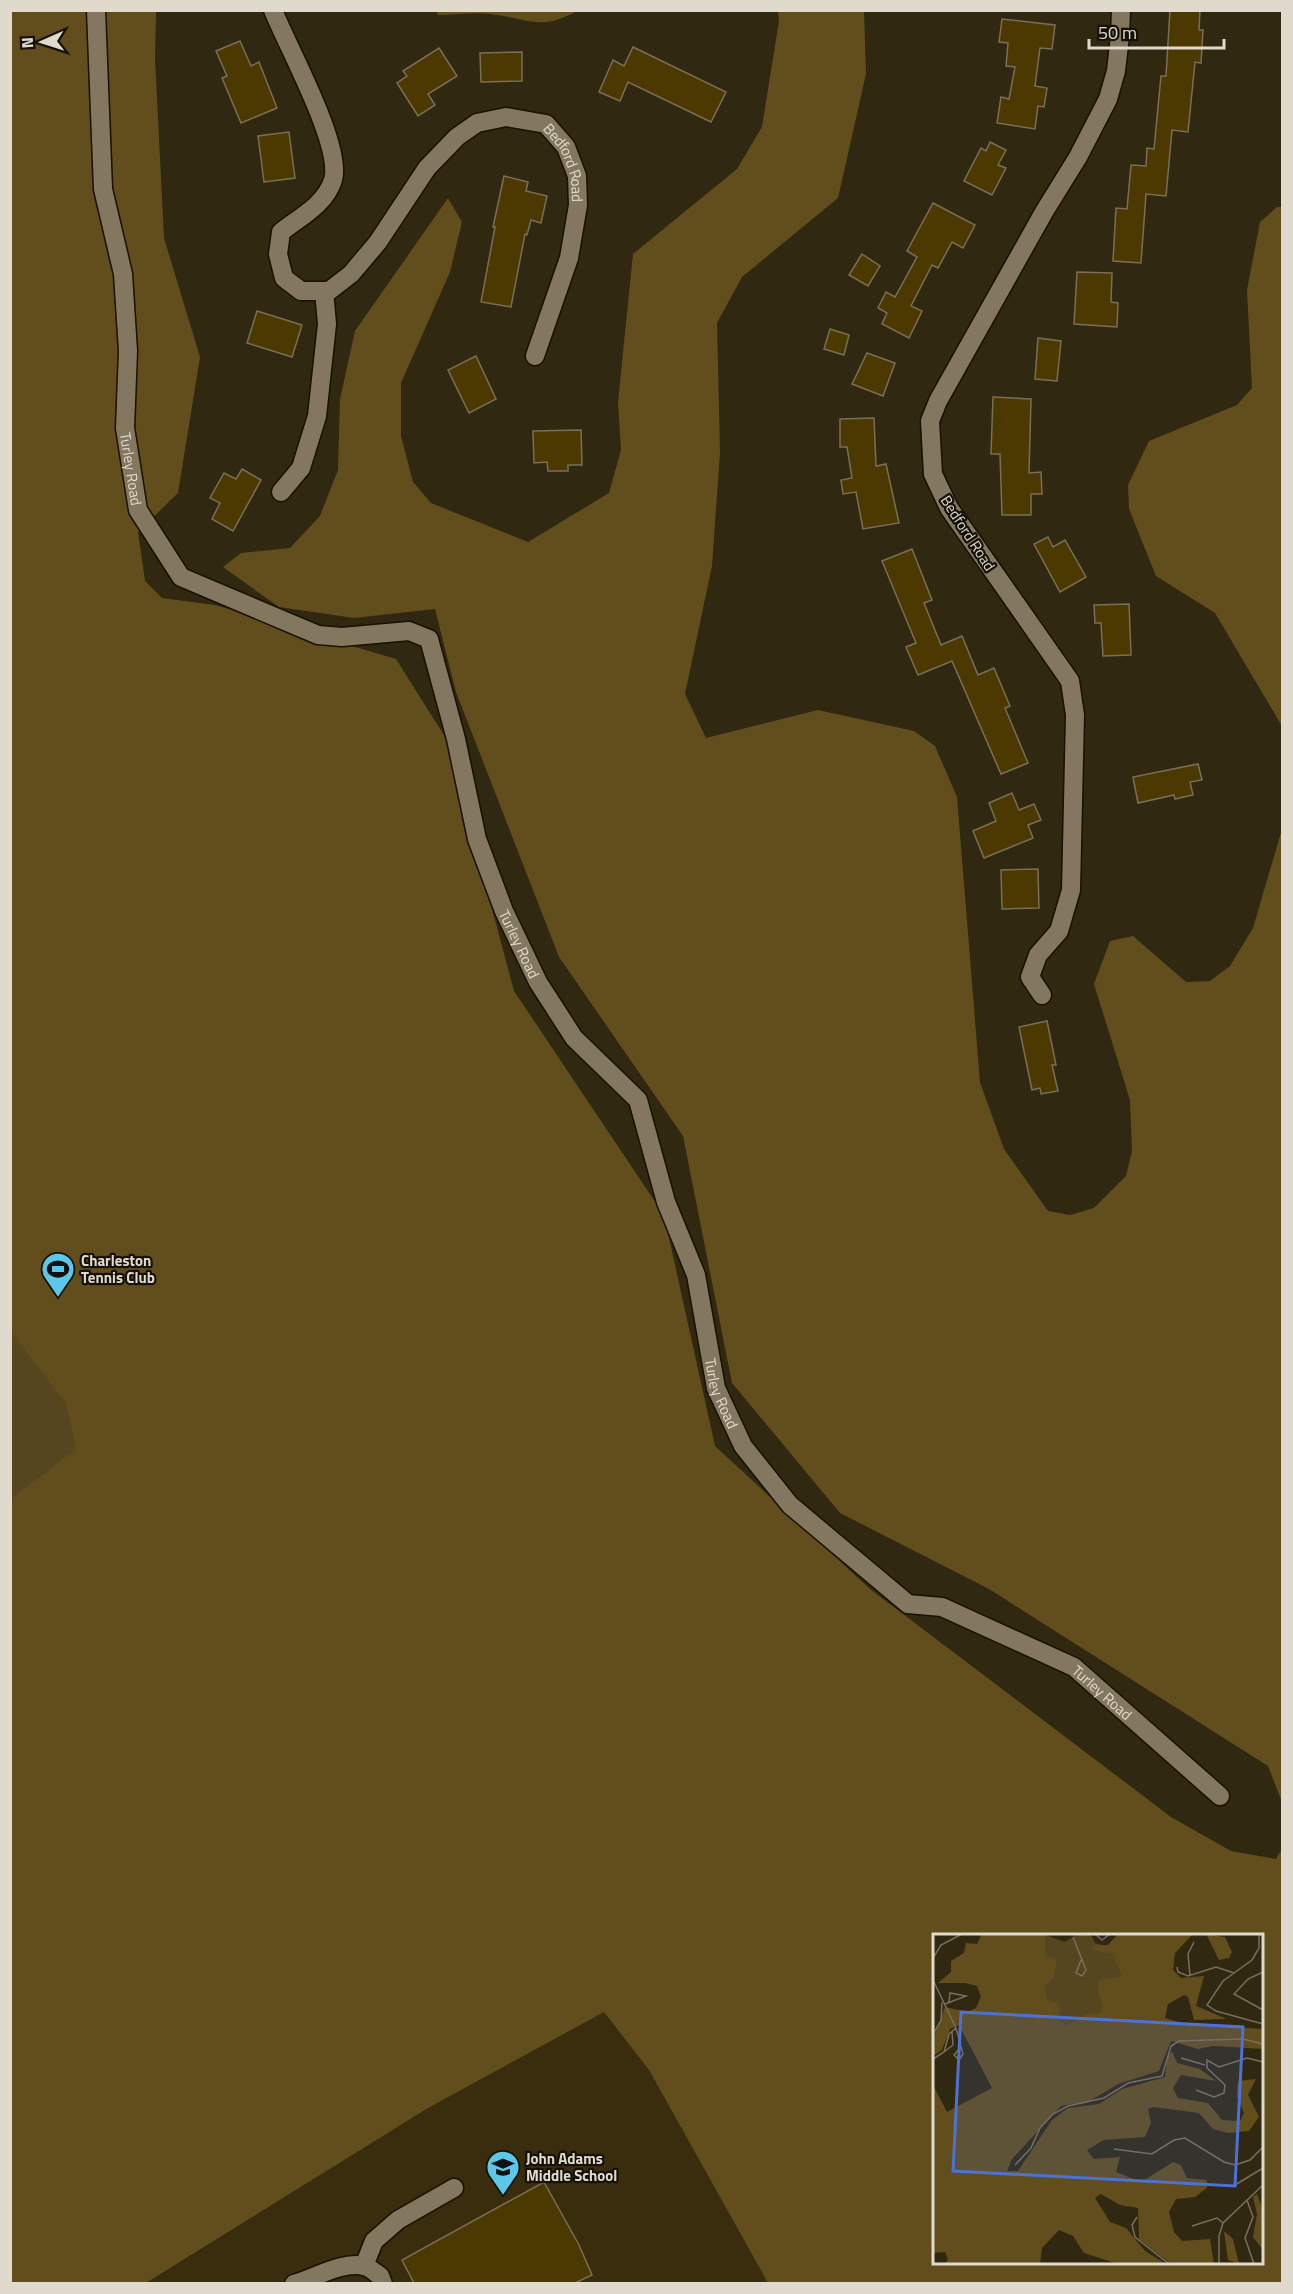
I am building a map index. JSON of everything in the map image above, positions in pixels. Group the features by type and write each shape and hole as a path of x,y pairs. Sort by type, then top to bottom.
{"street":[{"name":"Turley Road","path":"96,10 103,189 123,274 128,351 125,428 138,510 181,577 318,635 342,637 409,631 429,639 456,739 477,839 504,911 538,982 574,1038 638,1100 666,1202 696,1275 716,1388 743,1446 790,1505 908,1604 942,1607 1074,1667 1220,1796"},
{"path":"273,10 310,91 331,145 333,179 314,209 281,232 278,254 284,278 301,291 324,291 327,324 317,416 301,468 281,492"},
{"name":"Bedford Road","path":"1042,995 1030,977 1038,955 1059,932 1071,890 1075,715 1070,681 949,508 933,474 930,422 938,401 1044,212 1078,157 1108,99 1116,71 1121,10"},
{"name":"Bedford Road","path":"324,291 329,291 351,274 378,242 427,168 458,137 477,123 506,117 546,124 566,147 577,176 578,205 569,258 535,356"},
{"path":"364,2266 375,2241 398,2220 454,2187"},
{"path":"294,2283 314,2278 335,2268 364,2266 380,2276 383,2283"}],"shaded area":[{"path":"436,10 577,11 553,21 534,22 484,13 438,15"},
{"path":"11,11 156,11 155,59 164,238 200,357 178,493 138,532 145,581 162,598 215,605 396,659 447,740 514,991 664,1215 715,1446 870,1589 1171,1817 1231,1851 1276,1859 1282,1849 1282,2283 768,2283 649,2070 604,2012 428,2108 146,2283 11,2283 11,1499 76,1449 66,1403 11,1332"},
{"path":"778,11 864,11 866,74 838,198 742,277 717,323 720,452 712,566 685,694 706,738 818,710 914,731 935,746 957,797 980,1082 1004,1149 1048,1211 1070,1215 1094,1208 1126,1176 1132,1151 1130,1100 1094,984 1110,941 1133,936 1186,982 1210,981 1230,966 1253,928 1282,829 1282,1802 1268,1766 989,1589 840,1513 732,1383 683,1136 559,957 456,692 435,609 354,618 279,607 223,567 241,553 290,548 320,516 338,470 340,399 355,331 448,198 462,222 450,272 401,383 401,436 413,482 431,503 528,542 609,493 621,450 618,402 633,254 737,169 762,127 779,21"},
{"path":"1277,207 1282,207 1282,726 1215,613 1156,576 1129,509 1128,485 1149,441 1237,405 1252,388 1247,290 1260,222"},
{"name":"Charleston Tennis Club","path":"10,1156 200,1440 10,1589"},
{"name":"John Adams Middle School","path":"604,2012 649,2070 768,2283 146,2284 428,2108"}],"building":[{"path":"1170,10 1200,10 1199,30 1203,30 1201,63 1195,62 1188,132 1172,130 1166,196 1146,194 1141,263 1113,261 1116,208 1127,209 1131,165 1146,166 1147,148 1154,149 1161,76 1166,76"},
{"path":"1002,19 1055,25 1052,49 1040,48 1035,86 1047,88 1044,107 1038,106 1035,129 997,123 1001,97 1009,99 1015,67 1006,66 1008,43 999,42"},
{"path":"240,41 251,66 259,62 277,108 241,123 222,78 227,76 216,51"},
{"path":"633,47 726,92 711,122 628,82 620,101 599,92 613,60 624,66"},
{"path":"439,48 457,76 428,94 435,105 418,116 397,83 407,76 403,71"},
{"path":"522,52 522,81 481,82 480,53"},
{"path":"289,132 295,178 264,182 258,136"},
{"path":"990,142 1006,150 998,165 1006,168 992,195 964,181 981,148 986,151"},
{"path":"504,176 528,182 526,191 547,196 541,223 531,220 527,235 525,234 511,307 481,302"},
{"path":"933,203 975,225 963,248 952,242 938,268 932,265 911,306 922,311 909,338 882,324 887,313 878,308 886,292 895,297 917,257 907,251"},
{"path":"862,254 880,266 868,286 849,275"},
{"path":"1077,272 1112,273 1111,302 1118,303 1117,327 1074,324"},
{"path":"257,311 302,325 292,357 247,343"},
{"path":"830,329 849,335 844,355 824,349"},
{"path":"1038,338 1061,341 1057,381 1035,379"},
{"path":"867,353 895,363 883,396 852,384"},
{"path":"476,356 496,399 469,413 448,370"},
{"path":"993,397 1031,399 1029,473 1041,472 1042,494 1031,494 1031,515 1002,515 1000,454 991,454"},
{"path":"874,418 876,466 886,464 899,523 863,529 856,492 843,494 841,480 852,478 847,447 840,447 840,419"},
{"path":"581,430 582,465 568,465 568,471 548,471 547,462 534,463 533,431"},
{"path":"242,469 261,480 233,531 212,519 220,503 210,498 224,473 236,479"},
{"path":"1048,537 1053,547 1065,540 1086,577 1060,592 1034,544"},
{"path":"912,549 932,600 924,603 941,645 962,636 978,675 994,668 1010,706 1005,708 1028,763 1001,774 952,661 918,675 906,647 916,643 882,561"},
{"path":"1129,604 1131,655 1103,656 1101,623 1095,623 1094,605"},
{"path":"1198,764 1202,780 1190,782 1193,795 1175,799 1174,795 1138,803 1133,777"},
{"path":"1012,793 1019,810 1034,804 1041,820 1028,825 1033,838 984,858 973,831 996,821 989,803"},
{"path":"1038,869 1039,908 1002,909 1001,870"},
{"path":"1047,1021 1056,1065 1052,1065 1058,1091 1041,1094 1040,1088 1032,1090 1019,1027"},
{"path":"544,2182 579,2245 592,2275 575,2283 414,2283 402,2260"}],"place":[{"name":"Charleston Tennis Club","path":"58,1298"},
{"name":"John Adams Middle School","path":"503,2196"}]}
